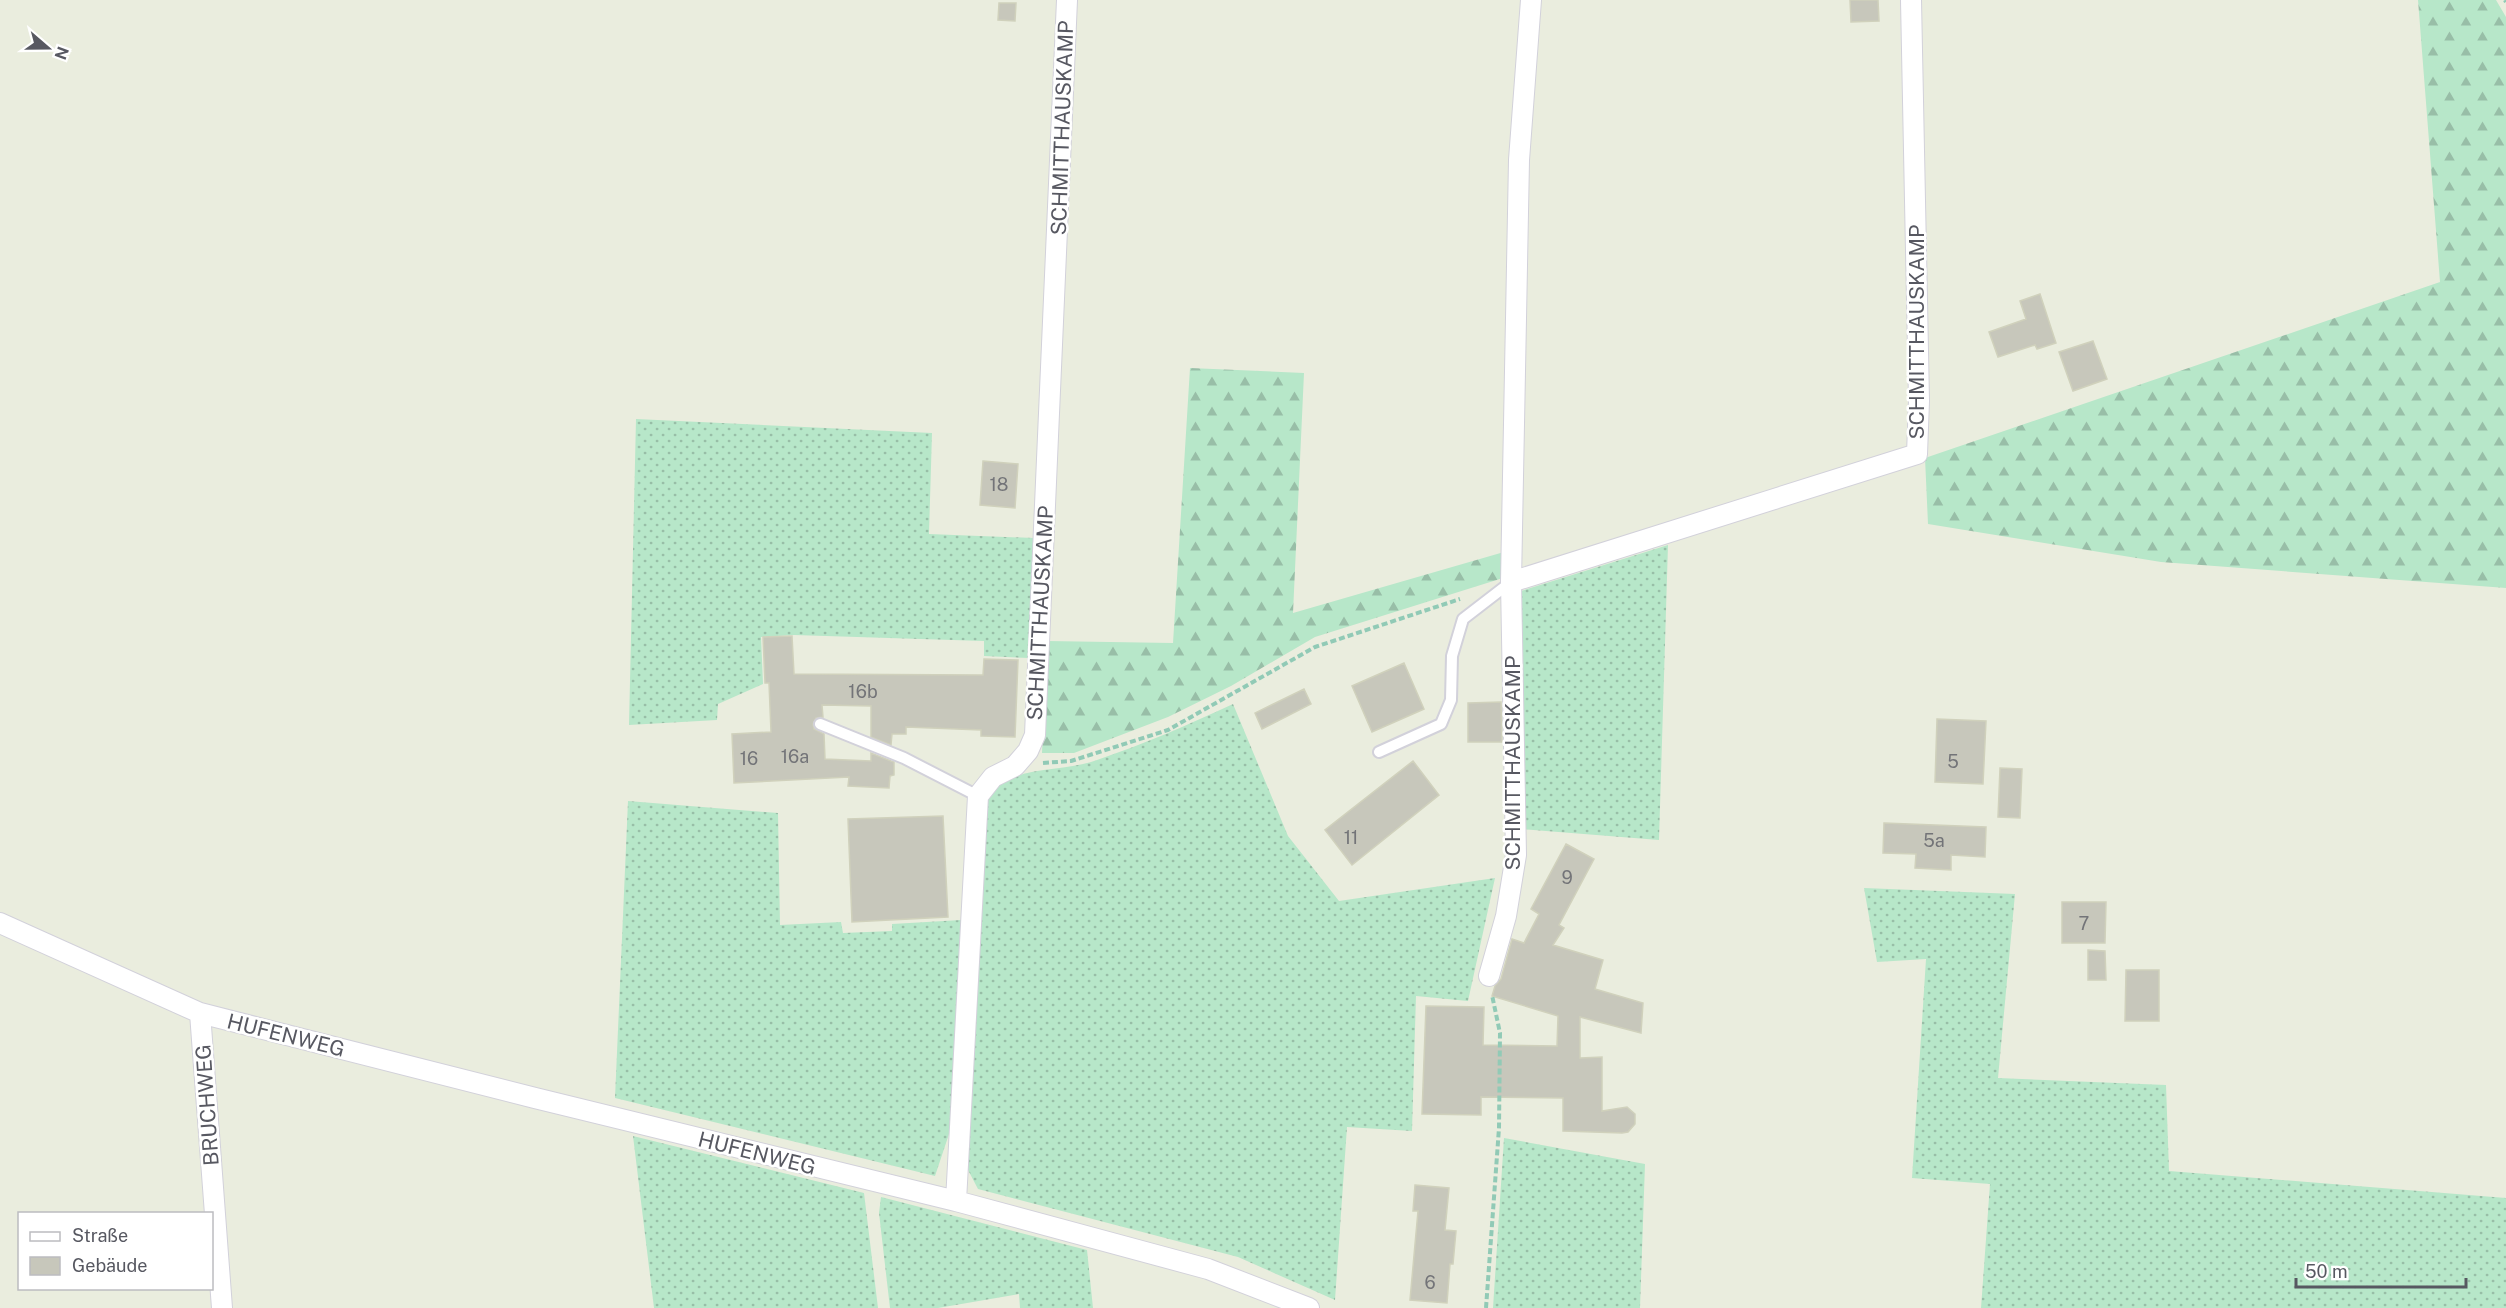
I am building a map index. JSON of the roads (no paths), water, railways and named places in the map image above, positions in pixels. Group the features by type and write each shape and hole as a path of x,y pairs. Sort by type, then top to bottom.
{"street":[{"name":"SCHMITTHAUSKAMP","path":"978,796 993,777 1016,765 1028,751 1035,735 1067,0"},
{"name":"SCHMITTHAUSKAMP","path":"1489,976 1506,916 1516,855 1510,582 1519,160 1531,0"},
{"name":"SCHMITTHAUSKAMP","path":"1510,582 1917,454 1919,401 1911,0"},
{"path":"956,1201 978,796"},
{"name":"BRUCHWEG","path":"0,923 200,1013 222,1308"},
{"name":"HUFENWEG","path":"200,1013 956,1201 1208,1269 1309,1308"}],"lane":[{"path":"1379,752 1441,724 1451,700 1452,656 1463,619 1510,582"},
{"path":"820,724 904,758 978,796"}]}
